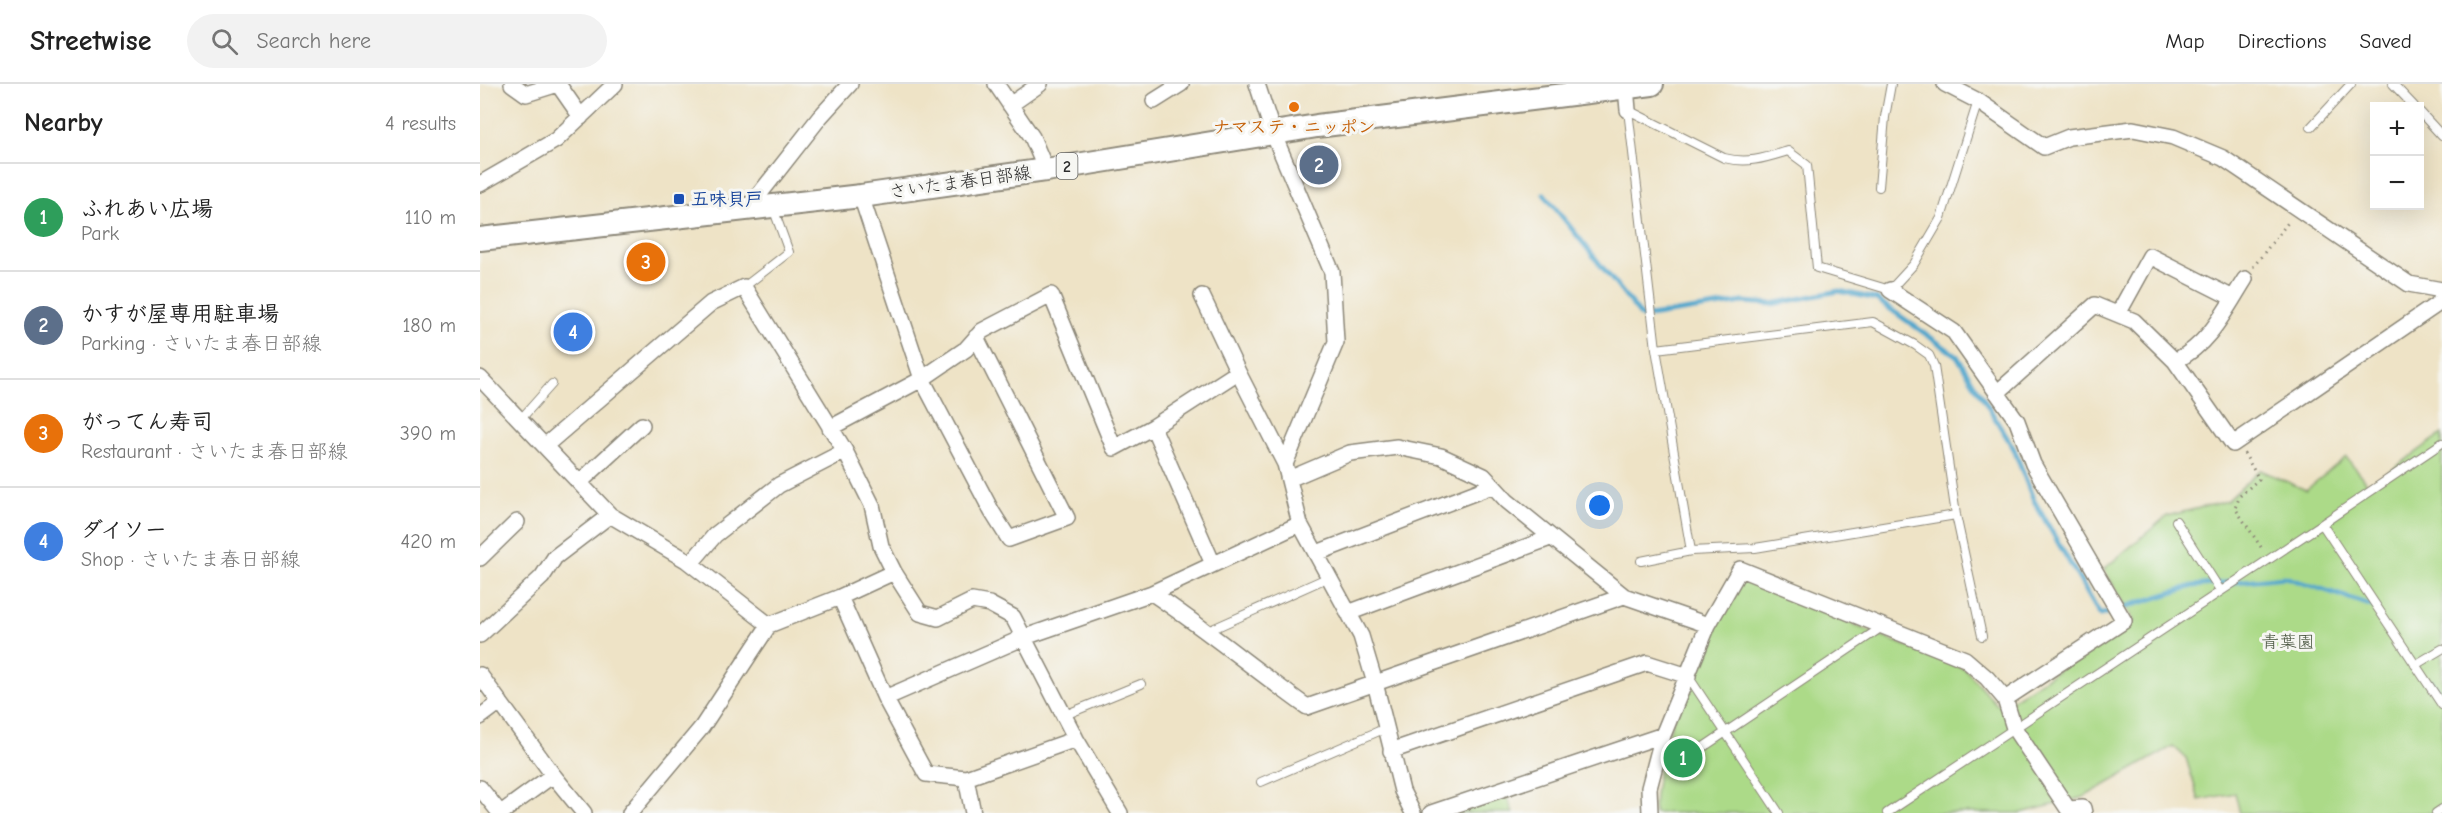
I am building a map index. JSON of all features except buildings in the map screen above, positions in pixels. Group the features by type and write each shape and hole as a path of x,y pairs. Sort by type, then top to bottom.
{"main road":[{"name":"さいたま春日部線","path":"480,239 861,196 1585,88 1652,84"}],"street":[{"path":"512,84 526,94 558,84 581,117"},
{"path":"480,184 556,140 615,84"},
{"path":"747,210 820,117 850,84"},
{"path":"996,84 1032,137 1046,170"},
{"path":"1010,105 1040,84"},
{"path":"1154,101 1181,84"},
{"path":"1257,84 1273,133 1332,272 1336,342 1287,471"},
{"path":"1945,84 1978,101 2044,147 2069,137 2133,129 2173,137 2223,158 2409,284 2442,290"},
{"path":"1626,87 1628,110"},
{"path":"861,196 922,379 992,512 1009,539 1067,518 976,337"},
{"path":"2118,314 2150,256 2233,298"},
{"path":"2175,362 2195,350 2204,341 2245,279"},
{"path":"546,445 711,303 744,287 845,452 872,505 881,546 894,572 920,613 938,618 972,601 989,604 1013,617 1076,739 1120,813"},
{"path":"1890,290 1954,332 2018,421 2033,464 2124,621 2005,699"},
{"path":"830,428 922,379 966,349 982,331 1051,295 1114,448 1153,427 1238,372"},
{"path":"1202,296 1287,471 1300,524 1361,636 1402,791 1413,813"},
{"path":"1997,393 2095,305 2134,321 2175,362 2233,444 2442,299"},
{"path":"480,378 610,515 691,563 769,625"},
{"path":"580,482 642,425"},
{"path":"1153,427 1213,564"},
{"path":"1287,471 1350,453 1397,447 1441,456 1484,476 1492,486 1550,538 1624,596 1708,625"},
{"path":"691,563 715,535 779,485 845,452"},
{"path":"1317,553 1492,486"},
{"path":"480,635 542,578 555,557 610,515"},
{"path":"480,558 517,522"},
{"path":"885,698 1025,637 1152,592 1300,524"},
{"path":"1348,613 1550,538"},
{"path":"1650,813 1649,788 1663,735 1708,625 1740,569 1965,659 1988,678 2005,699 2014,728 2068,809 2083,808 2084,813"},
{"path":"630,813 702,727 769,625 840,597 894,572"},
{"path":"1152,592 1208,631 1258,672 1307,707 1624,596"},
{"path":"840,597 885,698 926,774 966,778 1076,739"},
{"path":"1391,751 1647,663 1688,676"},
{"path":"480,675 553,775 584,813"},
{"path":"480,717 500,702"},
{"path":"1431,813 1663,735"},
{"path":"480,788 506,812 553,775"},
{"path":"966,778 973,813"}],"lane":[{"path":"1879,187 1885,117 1891,84"},
{"path":"2311,127 2351,84"},
{"path":"2393,84 2410,102"},
{"path":"1628,110 1724,158 1741,162 1756,161 1788,151 1807,165 1817,268 1890,290 1914,264 1941,218 1978,101"},
{"path":"1628,110 1656,349 1691,550"},
{"path":"2424,116 2442,136"},
{"path":"744,287 789,252 772,207"},
{"path":"1656,349 1873,322 1915,345 1929,356 1934,366 1956,515 1982,636"},
{"path":"520,420 552,384"},
{"path":"1887,813 2442,443"},
{"path":"1641,561 1691,550 1755,548 1956,515"},
{"path":"2176,521 2220,590"},
{"path":"2322,524 2442,705"},
{"path":"1208,631 1329,577"},
{"path":"1701,748 1884,625"},
{"path":"2415,666 2442,649"},
{"path":"1688,676 1779,813"},
{"path":"1065,715 1141,684"},
{"path":"1261,782 1386,728"},
{"path":"2436,813 2442,809"}],"path":[{"path":"2245,279 2299,209"},
{"path":"2237,441 2259,479 2240,496 2235,508 2269,559"}],"green space":[{"name":"青葉園","path":"2442,434 2442,813 2240,813 2235,793 2199,800 2186,758 2173,746 2084,797 2021,813 1654,813 1663,752 1673,721 1699,660 1743,576 1875,634 1964,668 1997,705 2012,700 2134,621 2104,569 2167,516 2227,501 2260,470 2306,490 2346,457 2369,486"},
{"path":"1506,794 1513,813 1450,813"}],"waterway":[{"path":"1544,194 1642,317 1743,302 1772,304 1839,291 1876,299 1957,356 2014,449 2033,499 2100,615 2193,586 2285,577 2376,607"},
{"path":"2431,681 2442,698"}],"place":[{"name":"ナマステ・ニッポン","path":"1294,107"},
{"name":"かすが屋専用駐車場","path":"1319,165"},
{"name":"五味貝戸","path":"679,199"},
{"name":"がってん寿司","path":"646,262"},
{"name":"ダイソー","path":"573,332"},
{"name":"ふれあい広場","path":"1683,758"}]}
